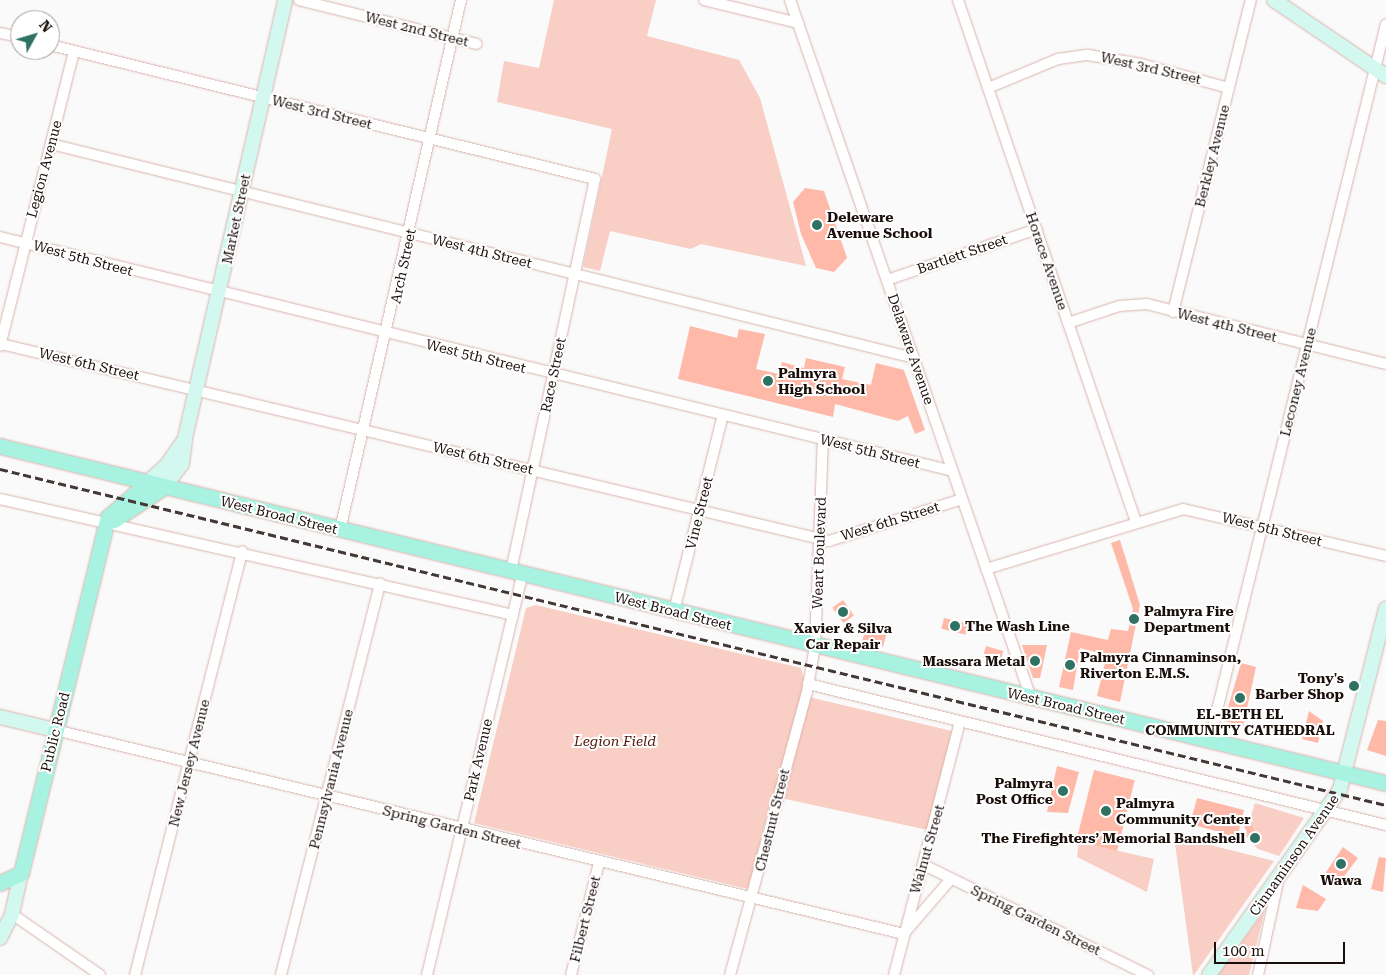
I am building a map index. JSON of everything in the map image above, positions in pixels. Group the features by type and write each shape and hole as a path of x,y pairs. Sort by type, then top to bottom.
{"main road":[{"name":"West Broad Street","path":"0,446 816,646 1210,739 1386,783"},
{"name":"Public Road","path":"21,873 106,524 112,511 148,482"},
{"path":"106,524 164,487"},
{"path":"0,883 21,873"}],"street":[{"name":"Market Street","path":"164,487 182,464 185,438 220,294 285,0"},
{"name":"West 2nd Street","path":"299,0 477,44"},
{"name":"Arch Street","path":"340,530 388,334 461,0"},
{"path":"704,0 798,23"},
{"name":"Delaware Avenue","path":"790,0 1031,698"},
{"name":"Horace Avenue","path":"958,0 1136,522"},
{"name":"Berkley Avenue","path":"1173,312 1251,0"},
{"path":"1274,0 1381,72"},
{"name":"Leconey Avenue","path":"1210,739 1307,345 1381,72 1386,24"},
{"name":"West 3rd Street","path":"60,48 595,179"},
{"name":"Legion Avenue","path":"0,345 24,243 74,51"},
{"name":"West 3rd Street","path":"988,88 1058,59 1088,55 1141,64 1229,88"},
{"name":"West 4th Street","path":"51,144 914,358"},
{"name":"Race Street","path":"517,573 533,470 595,179"},
{"name":"Bartlett Street","path":"886,280 1036,229"},
{"name":"West 5th Street","path":"0,237 220,294 953,471"},
{"name":"West 4th Street","path":"1068,323 1125,305 1147,304 1386,364"},
{"name":"West 6th Street","path":"0,345 828,541 962,499"},
{"name":"Vine Street","path":"674,611 723,415"},
{"name":"Market Street","path":"148,482 174,457 185,438"},
{"name":"Weart Boulevard","path":"811,665 816,646 823,440"},
{"path":"0,499 106,524 242,551 513,615"},
{"name":"West 5th Street","path":"986,569 1136,522 1189,509 1386,556"},
{"name":"New Jersey Avenue","path":"136,975 242,551"},
{"name":"Park Avenue","path":"426,975 513,615 517,573"},
{"name":"Pennsylvania Avenue","path":"281,975 380,583"},
{"name":"Cinnaminson Avenue","path":"1209,975 1326,813 1346,772 1386,609"},
{"name":"Chestnut Street","path":"730,975 752,899 808,684 811,665"},
{"path":"808,684 1326,813 1386,825"},
{"name":"Spring Garden Street","path":"0,717 461,830 904,934"},
{"name":"Walnut Street","path":"894,975 960,722"},
{"name":"Filbert Street","path":"571,975 599,863"},
{"name":"Spring Garden Street","path":"924,865 1148,975"},
{"name":"Public Road","path":"0,938 12,914 21,873"},
{"path":"1258,975 1279,877"},
{"path":"904,934 951,878"},
{"path":"12,914 100,975"}],"green space":[{"path":"554,0 656,0 647,36 739,60 760,98 806,266 701,244 691,249 610,231 600,271 583,267 612,129 497,102 504,61 539,68"},
{"name":"Legion Field","path":"536,605 801,668 809,697 952,731 928,830 772,796 748,889 474,823 526,608"},
{"path":"1255,803 1304,818 1279,856 1258,849 1245,835"},
{"path":"1174,836 1274,861 1194,975 1193,975"},
{"path":"1079,842 1154,859 1147,892 1077,857"},
{"path":"1265,910 1249,975 1218,975"}],"building":[{"name":"Deleware Avenue School","path":"805,188 824,191 847,258 834,272 816,268 801,234 793,202"},
{"name":"Palmyra High School","path":"690,326 737,338 739,329 765,334 756,369 779,374 782,362 804,368 806,358 845,367 842,379 871,385 876,363 904,370 925,430 915,434 908,416 898,421 835,404 833,417 678,379"},
{"name":"Palmyra Fire Department","path":"1120,540 1140,605 1120,702 1097,696 1107,655 1080,648 1073,690 1059,687 1071,632 1108,640 1111,629 1128,631 1133,609 1111,543"},
{"name":"Xavier & Silva Car Repair","path":"843,600 854,616 843,623 832,607"},
{"name":"The Wash Line","path":"944,618 968,624 966,635 941,629"},
{"path":"873,624 888,628 883,647 862,642 866,627 872,629"},
{"name":"Massara Metal","path":"1022,645 1047,645 1040,678 1033,678"},
{"path":"986,646 1003,651 1000,662 983,658"},
{"name":"EL-BETH EL COMMUNITY CATHEDRAL","path":"1241,663 1256,667 1243,726 1224,721"},
{"path":"1309,711 1323,721 1318,743 1302,739"},
{"path":"1378,720 1386,721 1386,756 1367,750"},
{"name":"Palmyra Post Office","path":"1057,766 1079,772 1068,813 1047,812"},
{"name":"Palmyra Community Center","path":"1094,770 1135,780 1117,851 1076,841"},
{"path":"1197,798 1244,810 1236,843 1222,839 1223,833 1190,824"},
{"path":"1250,823 1261,841 1255,845 1244,827"},
{"name":"Wawa","path":"1343,847 1358,858 1342,879 1346,881 1342,888 1322,878"},
{"path":"1379,857 1386,858 1383,892 1371,889"},
{"path":"1303,885 1326,899 1318,911 1296,908"}],"railway":[{"path":"0,469 1386,805"}],"place":[{"name":"Deleware Avenue School","path":"817,225"},
{"name":"Palmyra High School","path":"768,381"},
{"name":"Xavier & Silva Car Repair","path":"843,612"},
{"name":"Palmyra Fire Department","path":"1134,619"},
{"name":"The Wash Line","path":"955,626"},
{"name":"Massara Metal","path":"1035,661"},
{"name":"Palmyra Cinnaminson, Riverton E.M.S.","path":"1070,665"},
{"name":"Tony's Barber Shop","path":"1354,686"},
{"name":"EL-BETH EL COMMUNITY CATHEDRAL","path":"1240,698"},
{"name":"Palmyra Post Office","path":"1063,791"},
{"name":"Palmyra Community Center","path":"1106,811"},
{"name":"The Firefighters’ Memorial Bandshell","path":"1255,838"},
{"name":"Wawa","path":"1341,864"}]}
